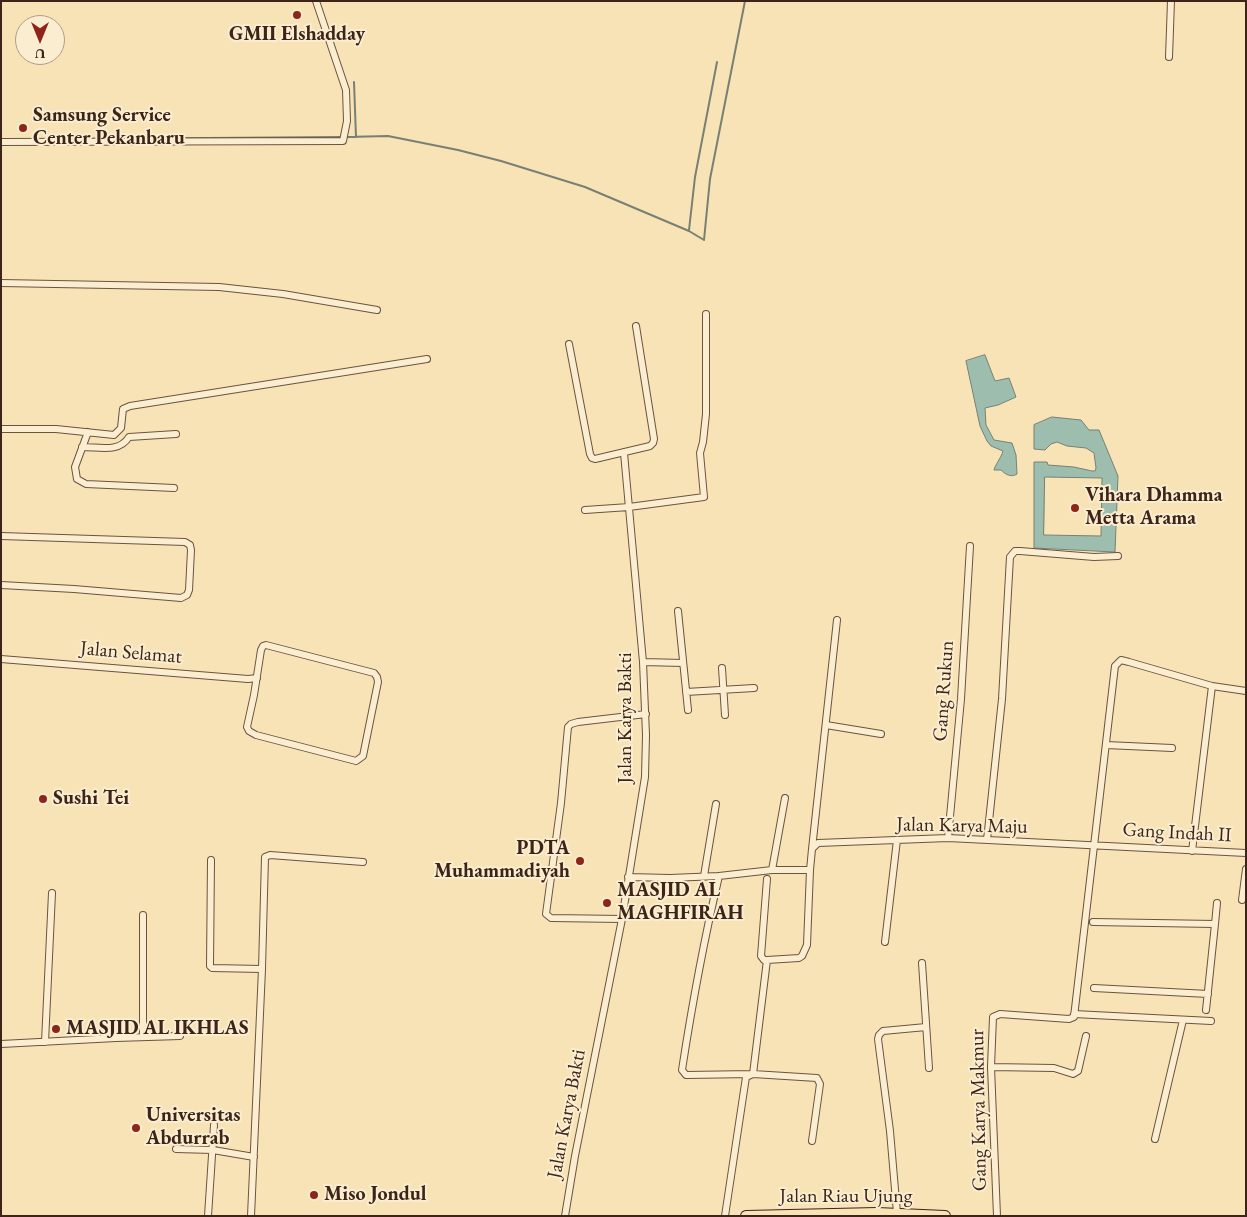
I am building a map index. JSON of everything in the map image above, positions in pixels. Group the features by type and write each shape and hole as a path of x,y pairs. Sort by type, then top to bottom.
{"main road":[{"name":"Jalan Riau Ujung","path":"746,1216 897,1214 945,1216"}],"street":[{"path":"1,142 344,137 347,121 346,90 316,1"},
{"path":"1169,57 1171,1"},
{"path":"1,283 219,286 283,294 377,310"},
{"path":"585,510 629,507 704,496 700,453 706,414 706,314"},
{"path":"569,344 592,458 624,453 650,446 654,439 636,326"},
{"path":"1,429 56,429 114,435 121,428 123,410 130,406 427,359"},
{"path":"88,432 75,467 76,479 86,484 174,488"},
{"path":"82,447 118,448 129,437 176,434"},
{"name":"Jalan Karya Bakti","path":"565,1216 622,919 645,777 646,714 643,662 624,453"},
{"path":"1,536 185,542 190,545 191,550 190,590 187,595 181,598 74,588 1,585"},
{"name":"Gang Rukun","path":"948,838 961,699 970,546"},
{"path":"987,840 1002,699 1011,554 1020,551 1094,557 1118,556"},
{"path":"678,611 688,710"},
{"path":"767,879 761,956 766,960 799,958 806,950 810,870 837,620"},
{"path":"266,645 374,673 378,682 363,756 356,761 252,734 247,727 257,678 261,650 266,645"},
{"name":"Jalan Selamat","path":"1,659 248,679 257,678"},
{"path":"1212,1021 1074,1014 1114,670 1117,663 1121,660 1212,686 1246,691"},
{"path":"643,662 683,663"},
{"path":"722,668 725,715"},
{"path":"1192,850 1212,686"},
{"path":"686,692 754,688"},
{"path":"622,919 551,918 546,914 561,803 568,727 578,722 646,714"},
{"path":"826,725 881,734"},
{"path":"1106,745 1172,748"},
{"path":"772,870 785,798"},
{"path":"704,876 716,804"},
{"name":"Jalan Karya Maju","path":"812,849 818,843 948,838 1106,846"},
{"path":"885,942 897,840"},
{"name":"Gang Indah II","path":"1106,846 1246,853"},
{"path":"251,1216 265,857 270,855 363,862"},
{"path":"211,860 210,966 212,968 262,969"},
{"path":"1242,900 1246,869"},
{"path":"628,877 719,876 772,870 810,870"},
{"path":"719,876 702,948 682,1072 686,1075 752,1074 819,1079 820,1084 812,1141"},
{"path":"45,1042 52,893"},
{"path":"1206,1010 1217,903"},
{"path":"143,915 143,1037"},
{"path":"1093,922 1215,924"},
{"path":"752,1074 766,960"},
{"path":"922,963 928,1068"},
{"path":"1094,988 1208,994"},
{"name":"Gang Karya Makmur","path":"997,1216 991,1067 993,1017 1010,1014 1068,1019 1074,1017 1074,1014"},
{"path":"1155,1139 1183,1020"},
{"path":"897,1214 890,1131 878,1039 884,1032 926,1027"},
{"path":"1,1044 180,1036"},
{"path":"991,1067 1054,1068 1073,1074 1076,1073 1086,1036"},
{"path":"725,1216 744,1080 752,1074"},
{"path":"208,1216 214,1125"},
{"path":"176,1149 213,1150 254,1157"}],"shaded area":[{"path":"985,355 995,381 1009,378 1016,397 998,405 985,408 986,425 994,440 1012,443 1016,455 1017,474 1013,476 1001,470 994,470 1003,451 991,446 980,426 966,361"},
{"path":"1052,417 1081,420 1089,430 1099,430 1118,476 1115,552 1034,548 1034,462 1047,462 1048,465 1074,467 1092,471 1095,471 1096,468 1094,453 1086,448 1067,446 1057,442 1051,444 1045,450 1034,449 1034,425","holes":["1045,477 1102,478 1101,536 1044,535"]}],"waterway":[{"path":"346,137 388,136 501,161 585,187 689,231 704,240 710,179 745,1"},
{"path":"689,230 695,177 717,62"},
{"path":"354,82 356,137"},
{"path":"74,139 341,137"}],"place":[{"name":"GMII Elshadday","path":"297,15"},
{"name":"Samsung Service Center Pekanbaru","path":"23,128"},
{"name":"Vihara Dhamma Metta Arama","path":"1075,508"},
{"name":"Sushi Tei","path":"43,799"},
{"name":"PDTA Muhammadiyah","path":"580,861"},
{"name":"MASJID AL MAGHFIRAH","path":"607,903"},
{"name":"MASJID AL IKHLAS","path":"56,1029"},
{"name":"Universitas Abdurrab","path":"136,1128"},
{"name":"Miso Jondul","path":"314,1195"}]}
